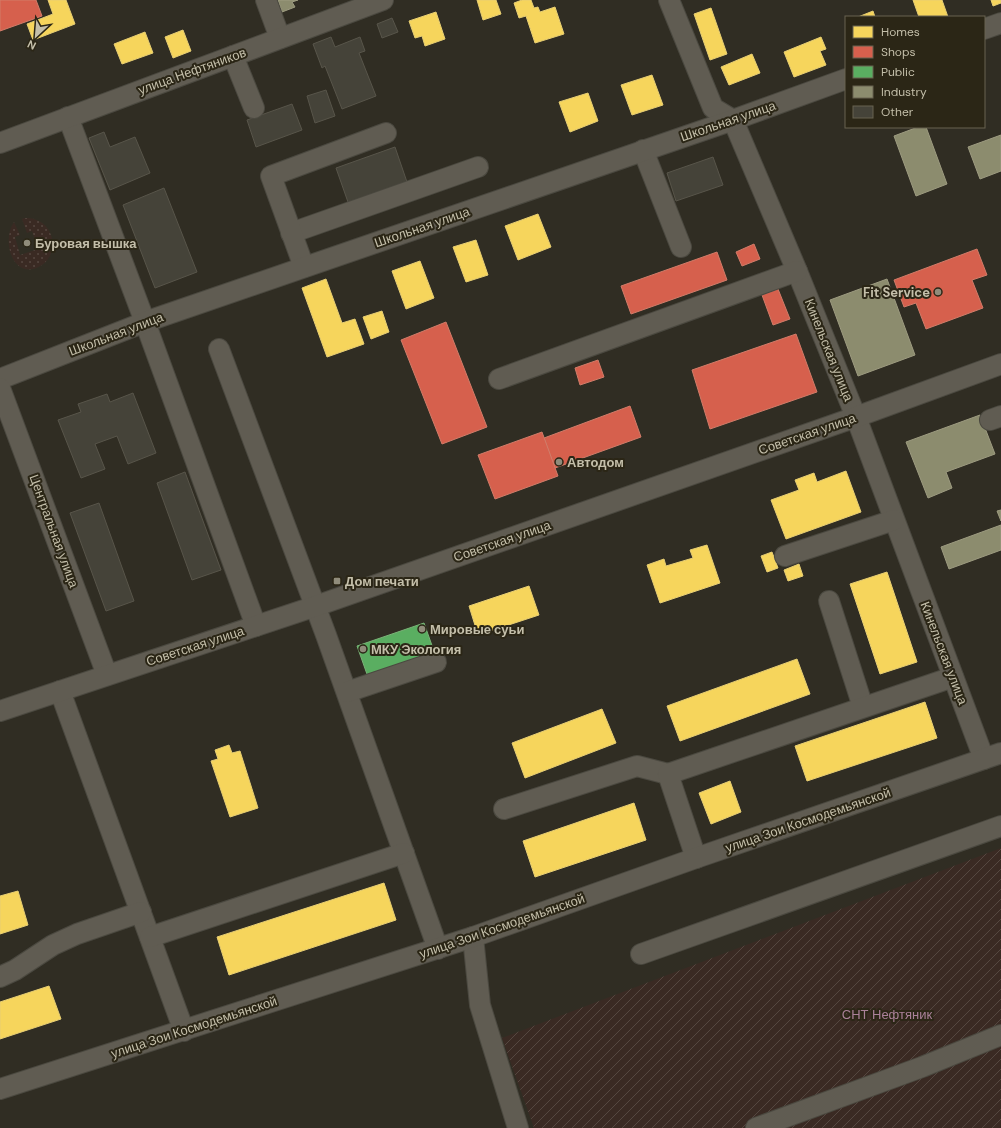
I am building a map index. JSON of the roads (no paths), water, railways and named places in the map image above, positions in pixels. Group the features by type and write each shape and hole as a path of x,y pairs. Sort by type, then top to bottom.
{"street":[{"path":"266,0 280,38"},
{"name":"улица Нефтяников","path":"0,143 383,0"},
{"path":"669,0 713,108 733,120"},
{"path":"985,30 1001,23"},
{"path":"232,56 254,108"},
{"name":"Школьная улица","path":"0,379 145,322 733,120 845,79"},
{"path":"68,117 145,322 256,626"},
{"name":"Кинельская улица","path":"733,120 797,271 856,417 952,677 993,756"},
{"path":"304,268 271,176 386,133"},
{"path":"643,150 681,247"},
{"path":"291,233 478,167"},
{"path":"499,379 797,271"},
{"path":"219,349 316,606 438,949"},
{"name":"Советская улица","path":"0,711 316,606 856,417 1001,364"},
{"name":"Центральная улица","path":"0,388 107,675"},
{"path":"786,556 894,520"},
{"path":"829,601 863,707"},
{"path":"347,692 436,662"},
{"path":"504,809 637,766 668,774 952,677"},
{"path":"60,691 184,1031"},
{"name":"улица Зои Космодемьянской","path":"0,1090 438,949 696,858 993,756"},
{"path":"668,774 696,858"},
{"path":"641,954 1001,826"},
{"path":"150,937 404,853"},
{"path":"0,977 15,970 53,945 77,934 141,912"},
{"path":"473,937 480,1005 518,1128"},
{"path":"756,1128 922,1067 1001,1035"}],"place":[{"name":"Буровая вышка","path":"27,243"},
{"name":"Fit Service","path":"938,292"},
{"name":"Автодом","path":"559,462"},
{"name":"Дом печати","path":"337,581"},
{"name":"Мировые суьи","path":"422,629"},
{"name":"МКУ Экология","path":"363,649"}],"park label":[{"name":"СНТ Нефтяник","path":"887,1014"}]}
